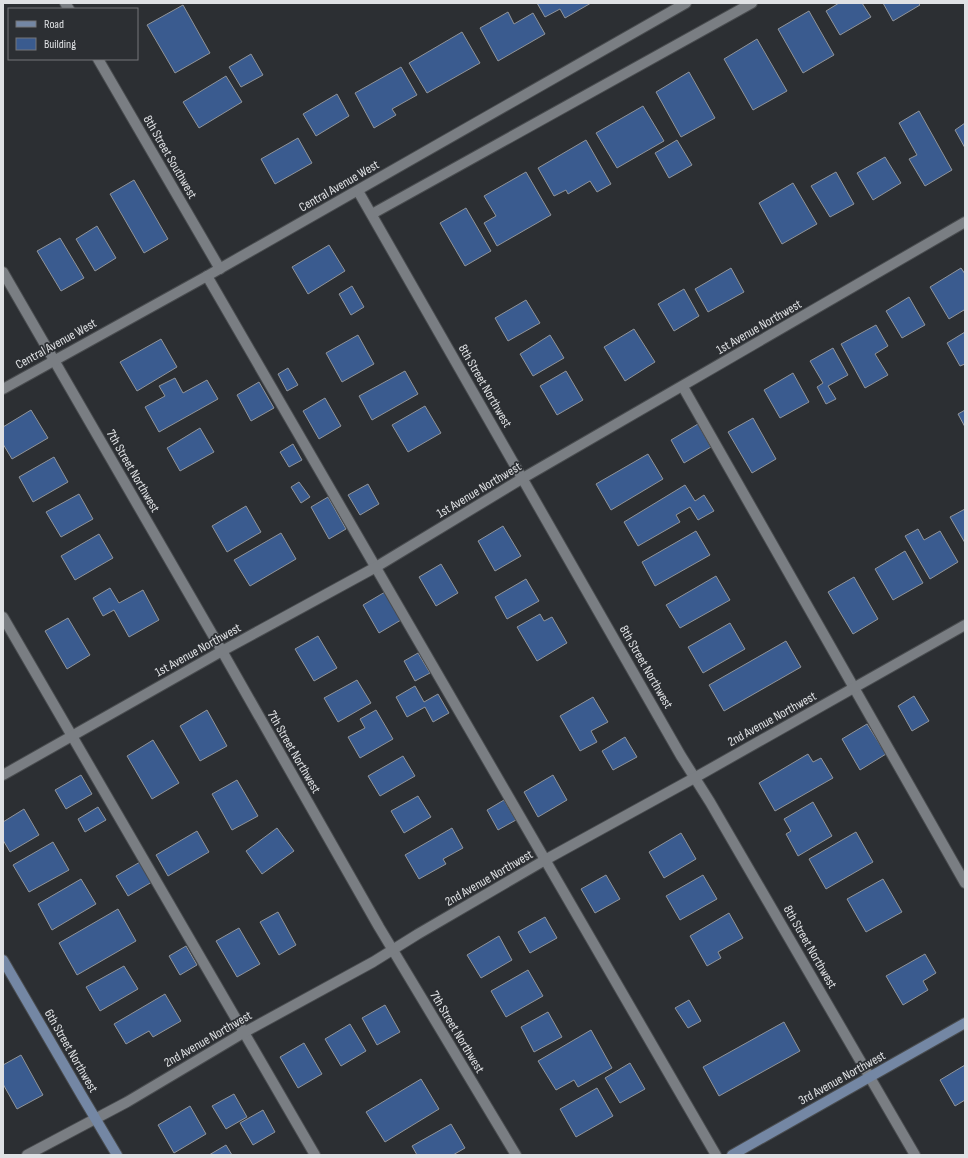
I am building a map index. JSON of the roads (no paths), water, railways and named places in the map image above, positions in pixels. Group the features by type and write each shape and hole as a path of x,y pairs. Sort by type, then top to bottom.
{"main road":[{"name":"6th Street Northwest","path":"3,960 117,1155"},
{"name":"3rd Avenue Northwest","path":"732,1155 965,1023"}],"street":[{"name":"Central Avenue West","path":"3,389 220,269 686,3"},
{"path":"372,214 752,3"},
{"name":"8th Street Southwest","path":"99,60 220,269"},
{"name":"8th Street Northwest","path":"358,191 681,756 696,778 915,1155"},
{"name":"1st Avenue Northwest","path":"3,775 222,651 376,567 523,478 683,387 965,222"},
{"name":"7th Street Northwest","path":"3,272 222,651 375,920 516,1155"},
{"path":"207,276 716,1155"},
{"path":"683,387 965,883"},
{"path":"3,617 315,1155"},
{"name":"2nd Avenue Northwest","path":"27,1155 127,1102 244,1033 393,950 545,860 696,778 965,625"}]}
